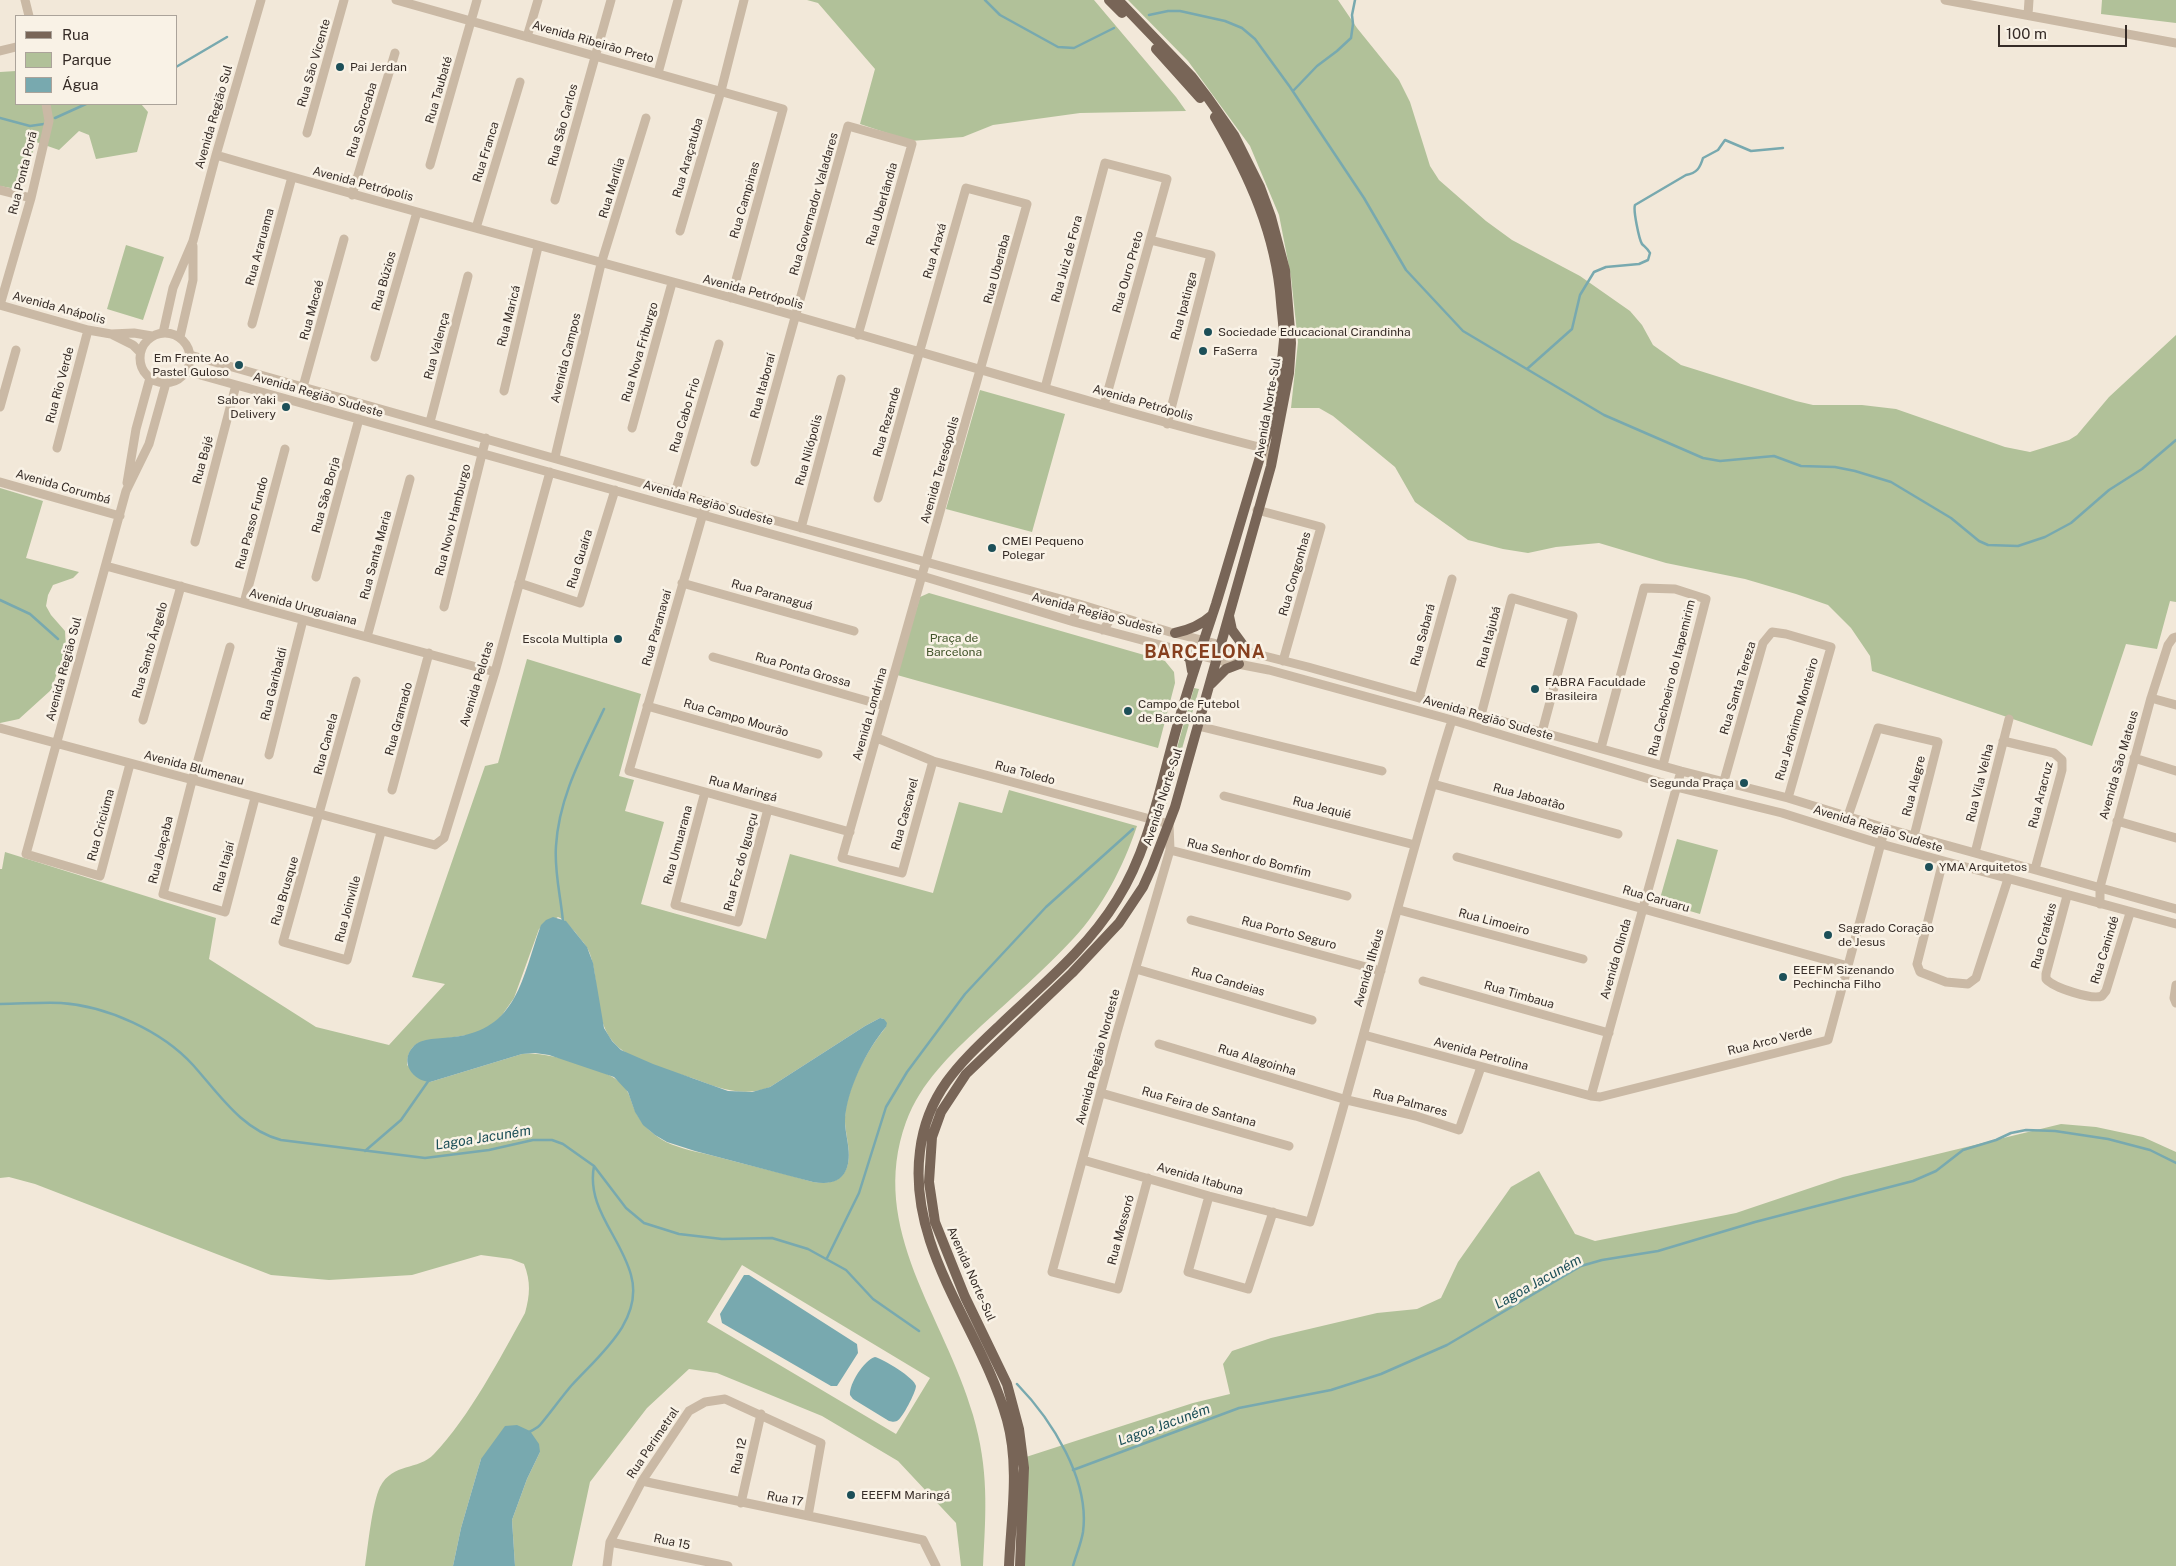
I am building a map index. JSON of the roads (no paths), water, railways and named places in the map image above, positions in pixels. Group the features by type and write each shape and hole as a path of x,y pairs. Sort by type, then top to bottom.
{"main road":[{"name":"Avenida Norte-Sul","path":"1009,1566 1013,1472 1012,1438 995,1384 939,1267 930,1242 920,1198 918,1164 920,1147 931,1110 957,1066 1076,953 1108,914 1135,866 1151,820 1198,655 1263,448 1279,390 1284,340 1275,256 1245,171 1214,116 1183,78 1109,0"},
{"name":"Avenida Norte-Sul","path":"1020,1566 1024,1468 1019,1429 1007,1384 965,1297 935,1222 929,1182 932,1137 941,1112 966,1074 1072,974 1119,923 1143,887 1169,824 1271,466 1289,373 1291,343 1286,270 1272,217 1246,158 1221,115 1192,77 1118,0"},
{"path":"1175,633 1203,624 1212,615"},
{"path":"1229,615 1232,630 1248,652"},
{"path":"1180,650 1190,659 1191,679"},
{"path":"1209,686 1226,669 1239,664"}],"street":[{"path":"25,0 28,15"},
{"name":"Avenida Região Sul","path":"163,333 173,288 193,241 261,0"},
{"name":"Rua São Vicente","path":"307,134 344,0"},
{"name":"Avenida Ribeirão Preto","path":"396,0 411,2 471,22 784,108"},
{"name":"Rua Taubaté","path":"430,165 477,0"},
{"path":"528,37 538,0"},
{"name":"Rua São Carlos","path":"555,200 611,0"},
{"path":"658,74 678,0"},
{"name":"Rua Araçatuba","path":"680,231 721,91 744,0"},
{"path":"1945,0 2176,43"},
{"path":"2028,15 2029,0"},
{"path":"0,51 15,47"},
{"name":"Rua Sorocaba","path":"352,194 395,53"},
{"name":"Rua Franca","path":"476,228 520,82"},
{"name":"Rua Ponta Porã","path":"0,305 31,198 49,121 46,105"},
{"name":"Rua Campinas","path":"730,298 784,108"},
{"name":"Rua Marília","path":"601,264 646,118"},
{"name":"Rua Governador Valadares","path":"795,317 848,126"},
{"name":"Rua Uberlândia","path":"848,126 912,144 858,334"},
{"name":"Avenida Petrópolis","path":"216,155 538,247 858,334 1167,424 1263,448"},
{"name":"Rua Juiz de Fora","path":"1045,388 1105,163 1133,169"},
{"name":"Rua Ouro Preto","path":"1104,405 1167,179 1133,169"},
{"name":"Rua Araruama","path":"252,324 292,178"},
{"name":"Rua Araxá","path":"920,352 966,188 997,195"},
{"path":"0,190 31,198"},
{"name":"Rua Uberaba","path":"982,370 1027,204 997,195"},
{"name":"Rua Búzios","path":"375,357 417,212"},
{"name":"Rua Macaé","path":"303,387 344,239"},
{"name":"Rua Ipatinga","path":"1150,240 1211,256 1167,424"},
{"name":"Avenida Região Sul","path":"180,337 193,280 193,241"},
{"name":"Rua Maricá","path":"504,391 538,247"},
{"name":"Avenida Campos","path":"555,457 601,264"},
{"name":"Rua Valença","path":"430,422 468,276"},
{"name":"Rua Nova Friburgo","path":"632,428 672,283"},
{"name":"Avenida Anápolis","path":"0,305 88,330 111,334 134,332 152,336"},
{"name":"Rua Itaboraí","path":"755,462 795,317"},
{"name":"Rua Rio Verde","path":"57,448 88,330"},
{"path":"163,333 172,333 180,337 187,345 190,355 186,371 177,379 166,383 150,378 141,365 140,352 145,342 152,336 163,333"},
{"name":"Avenida Anápolis","path":"111,334 133,345 140,352"},
{"name":"Rua Cabo Frio","path":"675,493 719,344"},
{"path":"0,408 16,350"},
{"name":"Rua Rezende","path":"878,498 920,352"},
{"name":"Avenida Região Sudeste","path":"190,355 555,457 675,493 1080,604 1203,641 1284,661 1681,771 1788,798 1885,828 2176,909"},
{"name":"Avenida Teresópolis","path":"922,576 982,370"},
{"name":"Avenida Região Sudeste","path":"186,371 922,576 1074,622 1217,660 1269,670 1452,720 1676,787 1782,812 1881,844 2067,896 2176,924"},
{"name":"Avenida Região Sul","path":"26,854 120,516 136,429 150,378"},
{"name":"Rua Nilópolis","path":"801,528 841,378"},
{"name":"Avenida Região Sul","path":"126,491 149,444 166,383"},
{"name":"Rua Bajé","path":"195,542 236,385"},
{"name":"Rua São Borja","path":"316,577 359,419"},
{"name":"Rua Novo Hamburgo","path":"444,607 486,438"},
{"path":"1263,448 1266,448 1270,455 1271,466"},
{"name":"Rua Passo Fundo","path":"244,603 285,449"},
{"name":"Avenida Pelotas","path":"382,832 432,845 437,844 444,838 495,672 550,472"},
{"name":"Rua Santa Maria","path":"367,637 410,479"},
{"name":"Avenida Corumbá","path":"0,482 120,516"},
{"path":"644,498 653,496 659,488"},
{"name":"Rua Guaíra","path":"519,583 580,603 615,490"},
{"path":"703,515 704,510 709,505 722,506"},
{"name":"Rua Congonhas","path":"1258,510 1321,528 1284,661"},
{"name":"Rua Paranavaí","path":"629,771 703,515"},
{"name":"Avenida Uruguaiana","path":"106,566 495,672"},
{"name":"Avenida Londrina","path":"842,858 922,576"},
{"name":"Rua Sabará","path":"1419,698 1452,578"},
{"name":"Rua Paranaguá","path":"682,583 854,631"},
{"name":"Rua Santo Ângelo","path":"143,720 181,586"},
{"name":"Rua Cachoeiro do Itapemirim","path":"1601,748 1644,588 1675,589 1706,599 1663,765"},
{"name":"Rua Itajubá","path":"1481,715 1512,598 1573,616 1542,732"},
{"path":"1074,622 1080,604"},
{"path":"1103,630 1108,623 1108,613"},
{"name":"Rua Garibaldi","path":"269,755 303,620"},
{"name":"Rua Santa Tereza","path":"1724,781 1749,697 1762,643 1772,632 1802,639"},
{"name":"Avenida São Mateus","path":"2100,904 2100,887 2151,698 2168,645 2176,637"},
{"name":"Rua Jerônimo Monteiro","path":"1788,798 1830,647 1802,639"},
{"path":"192,781 230,647"},
{"name":"Rua Gramado","path":"392,790 429,654"},
{"name":"Rua Ponta Grossa","path":"713,657 885,706"},
{"name":"Rua Canela","path":"319,815 356,680"},
{"path":"2151,698 2176,705"},
{"name":"Rua Campo Mourão","path":"648,706 818,754"},
{"name":"Rua Vila Velha","path":"1975,853 2009,719"},
{"name":"Avenida Ilhéus","path":"1310,1222 1347,1100 1415,845 1452,720"},
{"path":"1198,726 1382,771"},
{"name":"Avenida Blumenau","path":"0,728 382,832"},
{"name":"Rua Alegre","path":"1848,816 1878,728 1938,742 1914,836"},
{"name":"Rua Toledo","path":"877,738 933,761 1169,824"},
{"name":"Rua Aracruz","path":"2003,741 2054,754 2062,760 2062,770 2034,869"},
{"path":"2134,758 2176,771"},
{"name":"Rua Cascavel","path":"842,858 902,873 933,761"},
{"name":"Rua Criciúma","path":"26,854 100,876 130,764"},
{"name":"Rua Maringá","path":"629,771 850,832"},
{"name":"Avenida Olinda","path":"1591,1096 1681,771"},
{"name":"Rua Joaçaba","path":"192,781 163,894 195,903"},
{"name":"Rua Jaboatão","path":"1433,784 1618,834"},
{"name":"Rua Umuarana","path":"705,792 675,905 738,922"},
{"name":"Rua Jequié","path":"1224,796 1415,845"},
{"name":"Rua Itajaí","path":"195,903 225,912 254,798"},
{"name":"Rua Foz do Iguaçu","path":"738,922 768,809"},
{"name":"Rua Brusque","path":"315,952 283,942 319,815"},
{"path":"2117,820 2176,838"},
{"name":"Rua Senhor do Bomfim","path":"1169,824 1170,850 1347,896"},
{"name":"Rua Arco Verde","path":"1591,1096 1600,1097 1828,1040 1885,828"},
{"name":"Rua Joinville","path":"315,952 347,960 382,832"},
{"name":"Avenida Região Nordeste","path":"1118,1289 1052,1272 1151,910 1170,850"},
{"name":"Rua Caruaru","path":"1457,857 1848,966"},
{"path":"1943,861 1917,964 1920,972 1946,982 1968,984 1976,978 2008,879"},
{"name":"Rua Cratéus","path":"2067,896 2046,977 2047,981 2054,985 2076,992"},
{"name":"Rua Limoeiro","path":"1399,910 1583,959"},
{"name":"Rua Canindé","path":"2076,992 2094,997 2100,997 2104,994 2130,913"},
{"name":"Rua Porto Seguro","path":"1191,920 1381,971"},
{"name":"Rua Candeias","path":"1136,969 1312,1020"},
{"name":"Rua Timbaua","path":"1423,981 1609,1033"},
{"path":"2176,985 2174,998 2176,1003"},
{"name":"Avenida Petrolina","path":"1364,1036 1591,1096"},
{"name":"Rua Alagoinha","path":"1160,1044 1347,1100"},
{"name":"Rua Palmares","path":"1347,1100 1416,1116 1460,1130 1482,1067"},
{"name":"Rua Feira de Santana","path":"1101,1093 1289,1146"},
{"name":"Avenida Itabuna","path":"1083,1160 1209,1196 1310,1222"},
{"name":"Rua Mossoró","path":"1118,1289 1148,1178"},
{"path":"1209,1196 1188,1272 1248,1289 1273,1212"},
{"name":"Rua Perimetral","path":"606,1566 610,1542 642,1481 689,1411 705,1402 725,1399 821,1443 808,1516"},
{"name":"Rua 12","path":"741,1503 761,1414"},
{"name":"Rua 17","path":"642,1481 923,1540 936,1566"},
{"name":"Rua 15","path":"610,1542 728,1566"}],"water":[{"path":"553,917 566,921 587,947 593,963 604,1028 612,1041 621,1050 653,1064 728,1091 752,1092 770,1087 865,1026 880,1018 884,1019 887,1023 886,1027 865,1058 849,1097 845,1127 849,1158 843,1175 832,1182 813,1182 667,1142 643,1125 635,1112 628,1092 614,1077 549,1055 522,1054 430,1082 424,1081 413,1074 407,1059 413,1047 417,1044 426,1040 475,1032 492,1024 504,1012 514,998 522,981 541,925"},
{"path":"744,1275 749,1275 857,1344 858,1353 837,1386 831,1386 722,1323 720,1314"},
{"path":"875,1357 905,1374 916,1386 914,1394 902,1416 897,1421 889,1421 853,1399 850,1395 850,1390 858,1373 866,1363"},
{"path":"517,1425 530,1431 539,1444 540,1452 527,1479 512,1520 515,1566 453,1566 461,1528 481,1459 505,1426"}],"waterway":[{"path":"985,0 1000,15 1058,47 1074,48 1114,28"},
{"path":"1293,91 1317,66 1351,38 1355,0"},
{"path":"1149,15 1168,11 1180,11 1225,21 1242,28 1255,39 1290,87 1364,198 1406,270 1463,331 1604,415 1703,458 1720,461 1774,456 1801,466 1835,467 1855,471 1891,482 1951,518 1979,541 1988,545 2018,546 2045,537 2071,523 2109,490 2142,469 2176,440"},
{"path":"178,66 227,37"},
{"path":"55,118 84,105"},
{"path":"0,118 30,126 44,124"},
{"path":"1527,369 1572,329 1580,295 1594,272 1606,267 1639,264 1648,260 1650,253 1641,241 1635,205 1695,171 1703,158 1718,150 1725,140 1751,151 1783,148"},
{"path":"0,600 30,614 58,639"},
{"path":"563,922 556,865 558,828 573,776 604,709"},
{"path":"827,1258 859,1193 886,1107 907,1072 965,994 1046,907 1133,829"},
{"name":"Lagoa Jacuném","path":"0,1004 61,1003 79,1005 97,1009 133,1022 166,1041 180,1053 243,1120 267,1135 281,1140 425,1158 489,1150 533,1140 552,1140 563,1144 594,1166 626,1208 644,1223 679,1234 722,1239 772,1238 808,1249 846,1270 873,1299 919,1331"},
{"path":"365,1151 401,1120 429,1080"},
{"name":"Lagoa Jacuném","path":"1073,1470 1239,1408 1331,1390 1381,1374 1447,1345 1581,1266 1602,1260 1658,1251 1755,1222 1913,1181 1936,1171 1963,1150 1996,1140 2011,1133 2026,1130 2055,1131 2108,1139 2150,1150 2176,1163"},
{"path":"528,1433 539,1426 571,1386 605,1350 625,1322 631,1308 633,1292 631,1275 595,1195 593,1181 594,1166"},
{"name":"Lagoa Jacuném","path":"1017,1384 1043,1415 1055,1433 1066,1452 1081,1492 1084,1512 1083,1532 1073,1566"}],"place":[{"name":"Pai Jerdan","path":"340,67"},
{"name":"Sociedade Educacional Cirandinha","path":"1208,332"},
{"name":"FaSerra","path":"1203,351"},
{"name":"Em Frente Ao Pastel Guloso","path":"239,365"},
{"name":"Sabor Yaki Delivery","path":"286,407"},
{"name":"CMEI Pequeno Polegar","path":"992,548"},
{"name":"Escola Multipla","path":"618,639"},
{"name":"FABRA Faculdade Brasileira","path":"1535,689"},
{"name":"Campo de Futebol de Barcelona","path":"1128,711"},
{"name":"Segunda Praça","path":"1744,783"},
{"name":"YMA Arquitetos","path":"1929,867"},
{"name":"Sagrado Coração de Jesus","path":"1828,935"},
{"name":"EEEFM Sizenando Pechincha Filho","path":"1783,977"},
{"name":"EEEFM Maringá","path":"851,1495"}],"district":[{"name":"BARCELONA","path":"1205,652"}],"park label":[{"name":"Praça de Barcelona","path":"954,645"}]}
